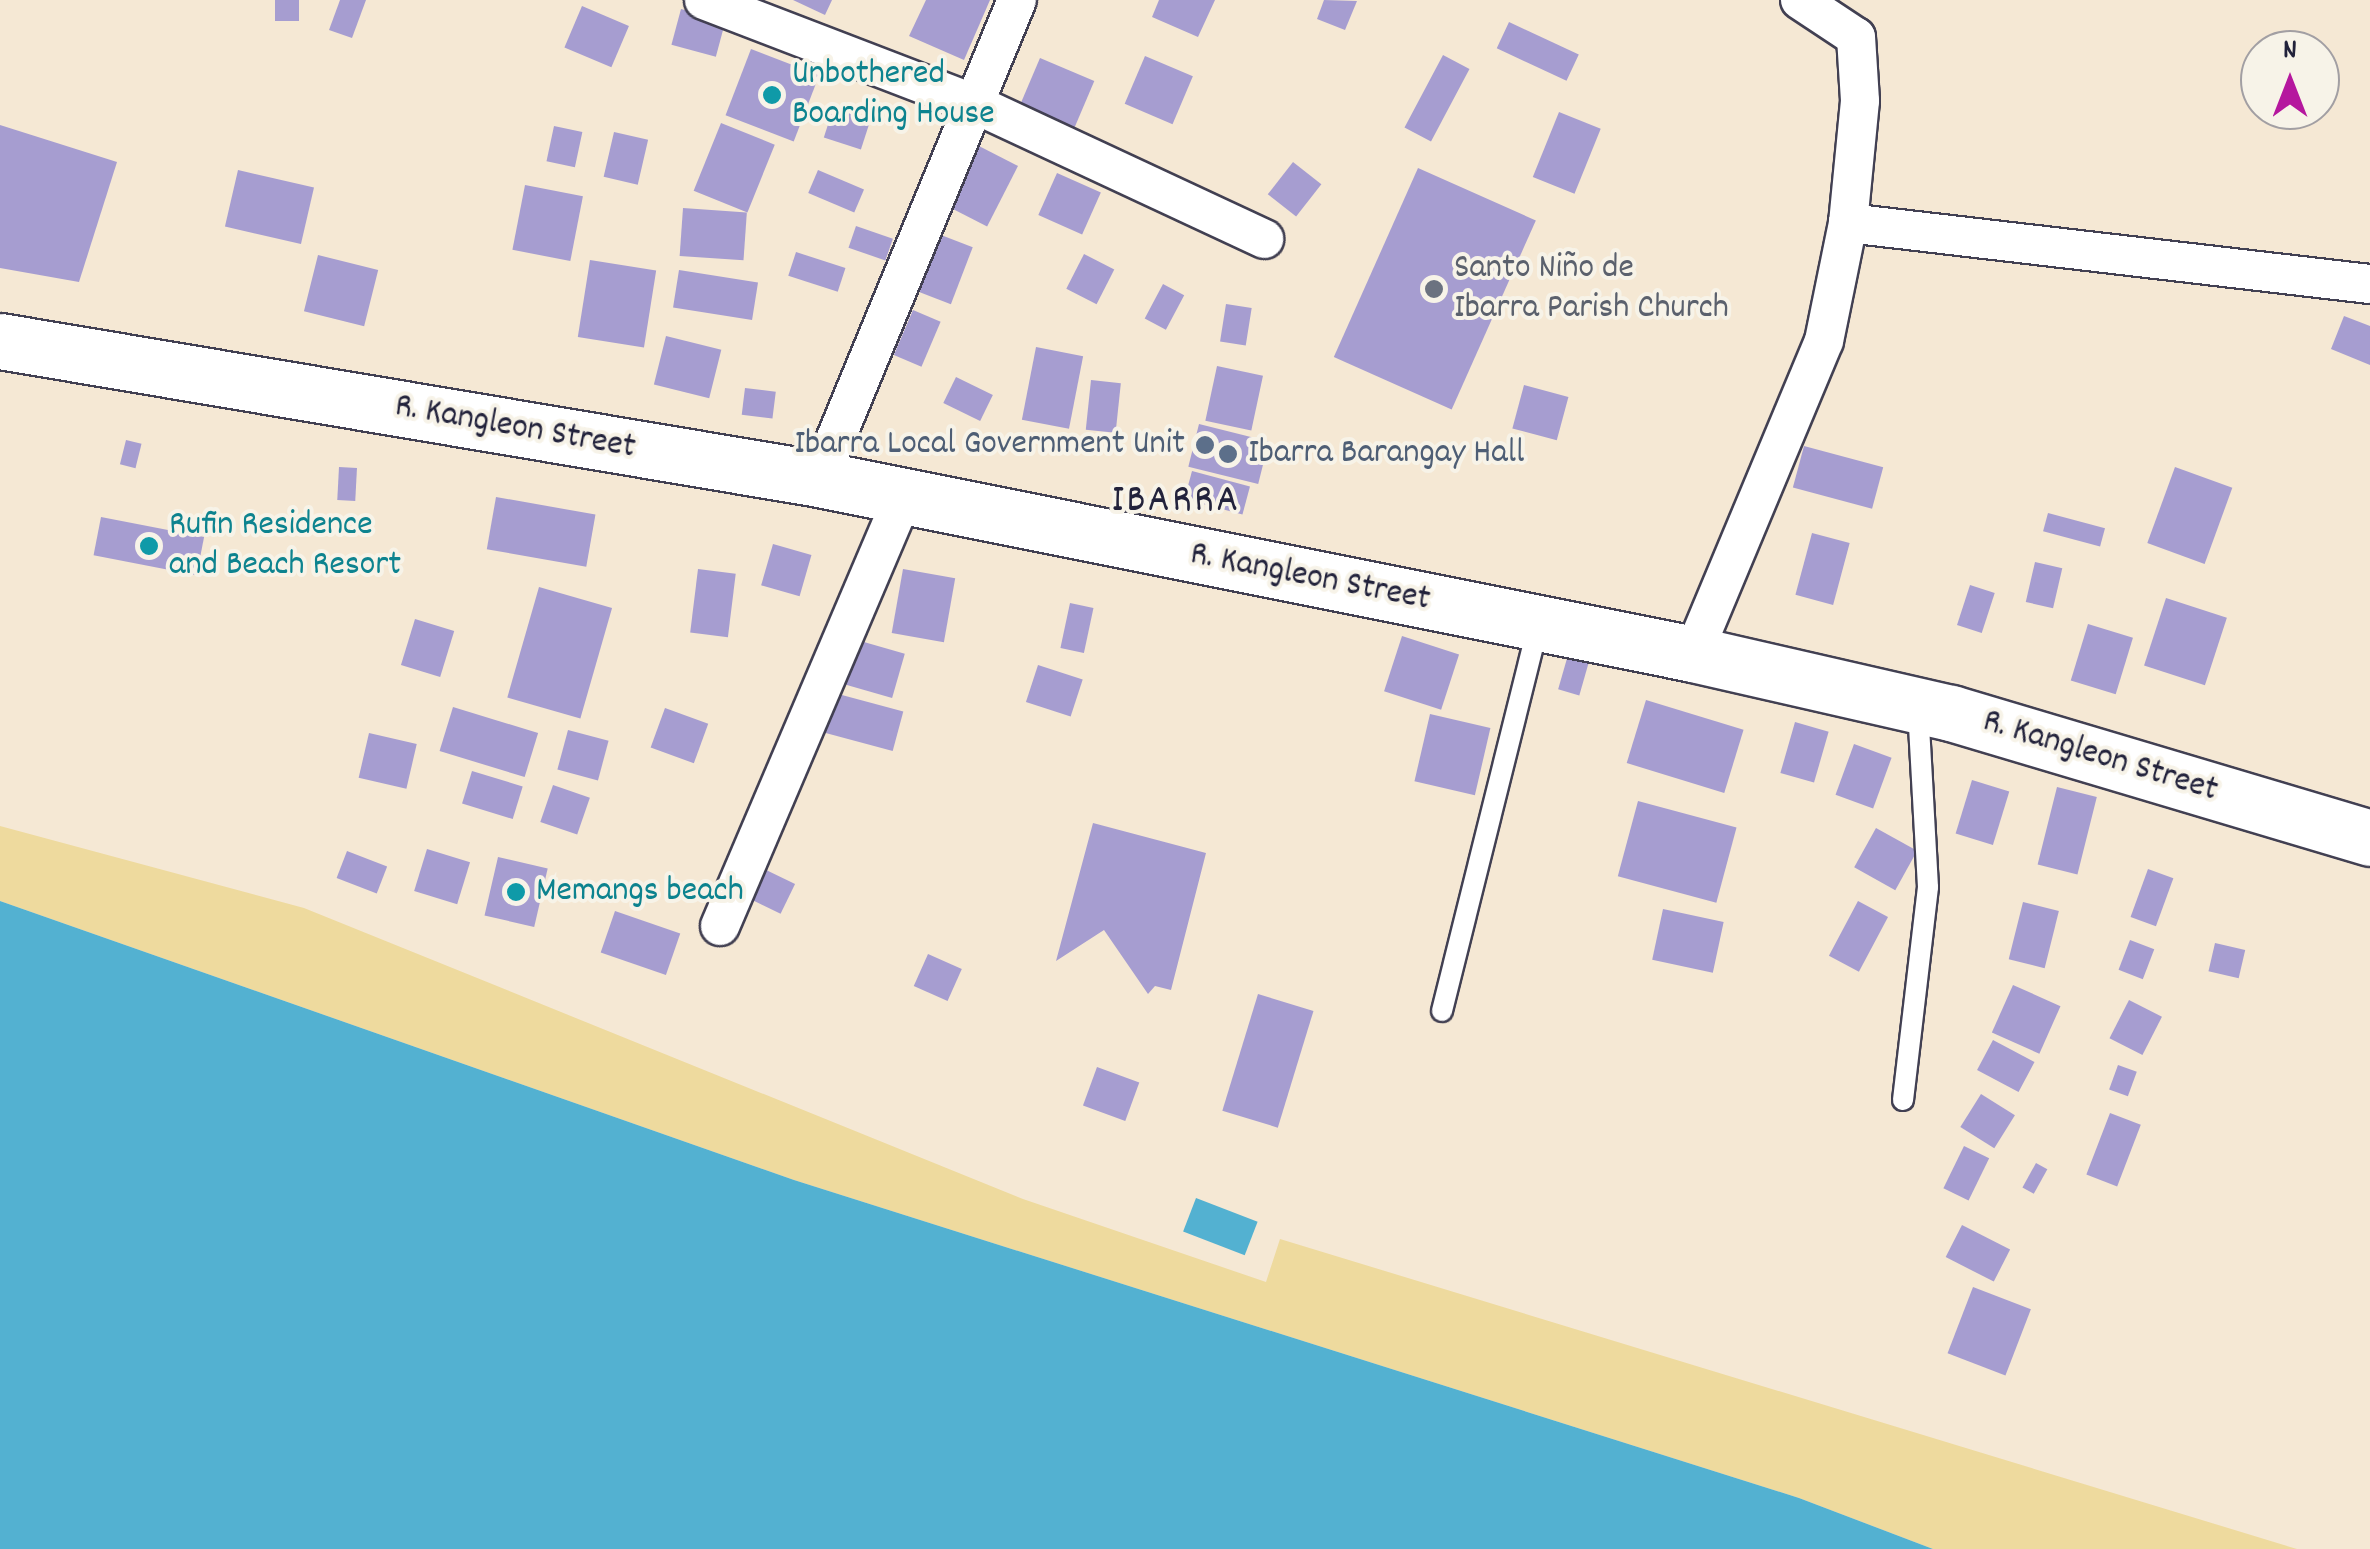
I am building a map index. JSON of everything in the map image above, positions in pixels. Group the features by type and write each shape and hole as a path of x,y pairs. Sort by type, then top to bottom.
{"main road":[{"name":"R. Kangleon Street","path":"0,341 818,479 1693,654 1918,704 2370,838"}],"street":[{"path":"704,0 977,105 1264,238"},
{"path":"818,479 977,105 1016,0"},
{"path":"1693,654 1824,341 1848,224 1860,101 1856,37 1800,0"},
{"path":"1848,224 2370,284"},
{"path":"720,926 903,496"}],"lane":[{"path":"1442,1011 1539,624"},
{"path":"1902,1100 1928,886 1918,704"}],"sand":[{"path":"0,826 304,908 1023,1199 1266,1282 1280,1239 2297,1549 1933,1549 1799,1498 794,1180 0,901"}],"water":[{"path":"0,901 794,1180 1799,1498 1933,1549 0,1549"},
{"path":"1196,1198 1258,1222 1245,1255 1183,1232"}],"building":[{"path":"275,0 299,0 299,21 275,21"},
{"path":"340,0 366,0 352,38 329,30"},
{"path":"793,0 832,0 825,15"},
{"path":"926,0 990,0 964,60 909,36"},
{"path":"1159,0 1215,0 1198,37 1152,17"},
{"path":"1324,0 1357,1 1345,30 1317,19"},
{"path":"582,6 629,26 611,67 564,47"},
{"path":"681,9 725,21 716,57 671,45"},
{"path":"1509,22 1579,55 1567,81 1497,48"},
{"name":"Unbothered Boarding House","path":"751,49 819,75 794,141 726,115"},
{"path":"1443,55 1469,69 1431,141 1405,127"},
{"path":"1145,56 1193,76 1173,124 1125,104"},
{"path":"1040,58 1094,81 1072,133 1018,110"},
{"path":"834,106 871,118 861,149 824,137"},
{"path":"1559,112 1601,129 1575,194 1533,177"},
{"path":"721,123 775,145 747,212 694,191"},
{"path":"0,125 117,162 79,282 0,268"},
{"path":"554,126 582,132 575,167 547,161"},
{"path":"614,132 648,140 638,185 604,177"},
{"path":"977,145 1018,166 987,226 946,206"},
{"path":"1293,162 1321,184 1296,216 1268,194"},
{"name":"Santo Niño de Ibarra Parish Church","path":"1418,168 1536,220 1452,410 1334,357"},
{"path":"238,170 314,188 301,244 225,227"},
{"path":"818,170 864,190 854,213 808,193"},
{"path":"1057,173 1101,193 1082,235 1038,215"},
{"path":"525,185 583,196 570,261 512,250"},
{"path":"683,208 747,212 743,260 680,256"},
{"path":"856,226 893,239 885,260 849,248"},
{"path":"941,235 973,247 951,304 919,292"},
{"path":"796,252 845,268 838,292 788,276"},
{"path":"1084,254 1114,269 1097,304 1066,289"},
{"path":"318,255 378,270 364,326 304,311"},
{"path":"590,260 656,270 644,348 578,337"},
{"path":"679,270 758,283 752,320 673,308"},
{"path":"1163,284 1184,295 1166,330 1145,318"},
{"path":"1226,304 1252,308 1246,346 1220,342"},
{"path":"913,310 941,322 921,367 894,355"},
{"path":"2344,316 2370,326 2370,365 2331,349"},
{"path":"666,336 721,350 709,398 654,385"},
{"path":"1036,347 1083,356 1069,429 1022,420"},
{"path":"1217,366 1263,376 1251,431 1205,421"},
{"path":"956,377 993,395 980,421 943,403"},
{"path":"1091,380 1121,383 1116,433 1086,430"},
{"path":"1524,385 1568,397 1557,440 1512,428"},
{"path":"745,388 776,392 772,419 742,415"},
{"name":"Ibarra Barangay Hall","path":"1199,424 1269,441 1258,484 1188,467"},
{"path":"126,440 142,444 135,468 120,464"},
{"path":"1804,446 1883,467 1872,509 1793,488"},
{"path":"339,467 357,468 355,501 337,500"},
{"path":"2175,467 2232,488 2205,564 2147,543"},
{"path":"1192,471 1250,487 1242,515 1184,499"},
{"path":"496,497 595,515 586,567 487,549"},
{"path":"2048,513 2105,528 2100,547 2043,531"},
{"name":"Rufin Residence and Beach Resort","path":"101,517 204,537 197,575 94,555"},
{"path":"1812,533 1850,543 1833,605 1795,595"},
{"path":"773,544 811,555 800,596 761,585"},
{"path":"2035,562 2062,568 2053,608 2026,602"},
{"path":"698,569 736,574 728,637 690,633"},
{"path":"903,569 955,578 944,642 892,633"},
{"path":"1970,585 1995,593 1982,633 1957,625"},
{"path":"539,587 612,608 580,718 507,698"},
{"path":"2166,598 2227,618 2205,685 2144,666"},
{"path":"1070,603 1093,608 1084,653 1060,648"},
{"path":"415,619 454,631 440,677 401,665"},
{"path":"2088,624 2133,638 2116,694 2071,680"},
{"path":"1402,636 1459,655 1441,710 1384,691"},
{"path":"850,638 905,654 892,698 837,682"},
{"path":"1570,648 1591,654 1579,695 1558,689"},
{"path":"1038,665 1083,680 1071,717 1026,702"},
{"path":"827,691 903,711 893,751 816,731"},
{"path":"1646,700 1744,730 1724,793 1627,763"},
{"path":"453,707 538,733 525,777 440,751"},
{"path":"665,708 708,724 694,763 651,747"},
{"path":"1430,714 1490,728 1475,795 1414,781"},
{"path":"1795,722 1829,732 1814,783 1780,773"},
{"path":"568,730 609,741 598,780 557,770"},
{"path":"369,733 417,744 406,789 359,778"},
{"path":"1854,744 1892,758 1873,808 1836,795"},
{"path":"472,771 523,786 513,819 462,804"},
{"path":"1972,780 2009,791 1993,845 1956,834"},
{"path":"553,785 590,798 577,835 540,822"},
{"path":"2057,787 2097,797 2077,875 2038,865"},
{"path":"1638,801 1737,827 1716,903 1618,876"},
{"path":"1093,823 1206,853 1171,990 1155,986 1148,994 1104,930 1056,961"},
{"path":"1876,828 1917,851 1895,890 1854,867"},
{"path":"427,849 470,862 457,904 414,891"},
{"path":"347,851 387,866 377,893 337,878"},
{"name":"Memangs beach","path":"498,857 548,868 534,927 485,915"},
{"path":"760,867 795,884 781,914 746,897"},
{"path":"2148,869 2173,878 2156,926 2131,917"},
{"path":"1858,901 1888,917 1859,972 1829,956"},
{"path":"2023,902 2059,911 2045,968 2009,959"},
{"path":"1663,909 1724,922 1713,973 1652,960"},
{"path":"615,911 680,933 666,975 601,953"},
{"path":"2130,940 2154,949 2143,979 2119,970"},
{"path":"2215,943 2245,950 2239,978 2208,971"},
{"path":"928,954 962,969 948,1001 914,986"},
{"path":"2013,985 2061,1006 2039,1054 1992,1033"},
{"path":"1258,994 1313,1011 1278,1128 1222,1111"},
{"path":"2129,1000 2162,1017 2142,1055 2109,1038"},
{"path":"1993,1040 2034,1062 2019,1092 1977,1070"},
{"path":"2118,1065 2137,1072 2128,1096 2109,1089"},
{"path":"1097,1067 1139,1082 1125,1121 1083,1106"},
{"path":"1981,1094 2015,1115 1994,1148 1960,1127"},
{"path":"2110,1113 2141,1125 2117,1186 2086,1175"},
{"path":"1964,1146 1989,1158 1969,1201 1943,1188"},
{"path":"2036,1163 2047,1169 2034,1194 2022,1187"},
{"path":"1962,1225 2010,1250 1994,1282 1946,1257"},
{"path":"1973,1287 2031,1309 2005,1376 1948,1353"}],"place":[{"name":"Unbothered Boarding House","path":"772,95"},
{"name":"Santo Niño de Ibarra Parish Church","path":"1434,289"},
{"name":"Ibarra Local Government Unit","path":"1205,445"},
{"name":"Ibarra Barangay Hall","path":"1228,454"},
{"name":"Rufin Residence and Beach Resort","path":"149,546"},
{"name":"Memangs beach","path":"516,892"}],"district":[{"name":"IBARRA","path":"1176,503"}]}
